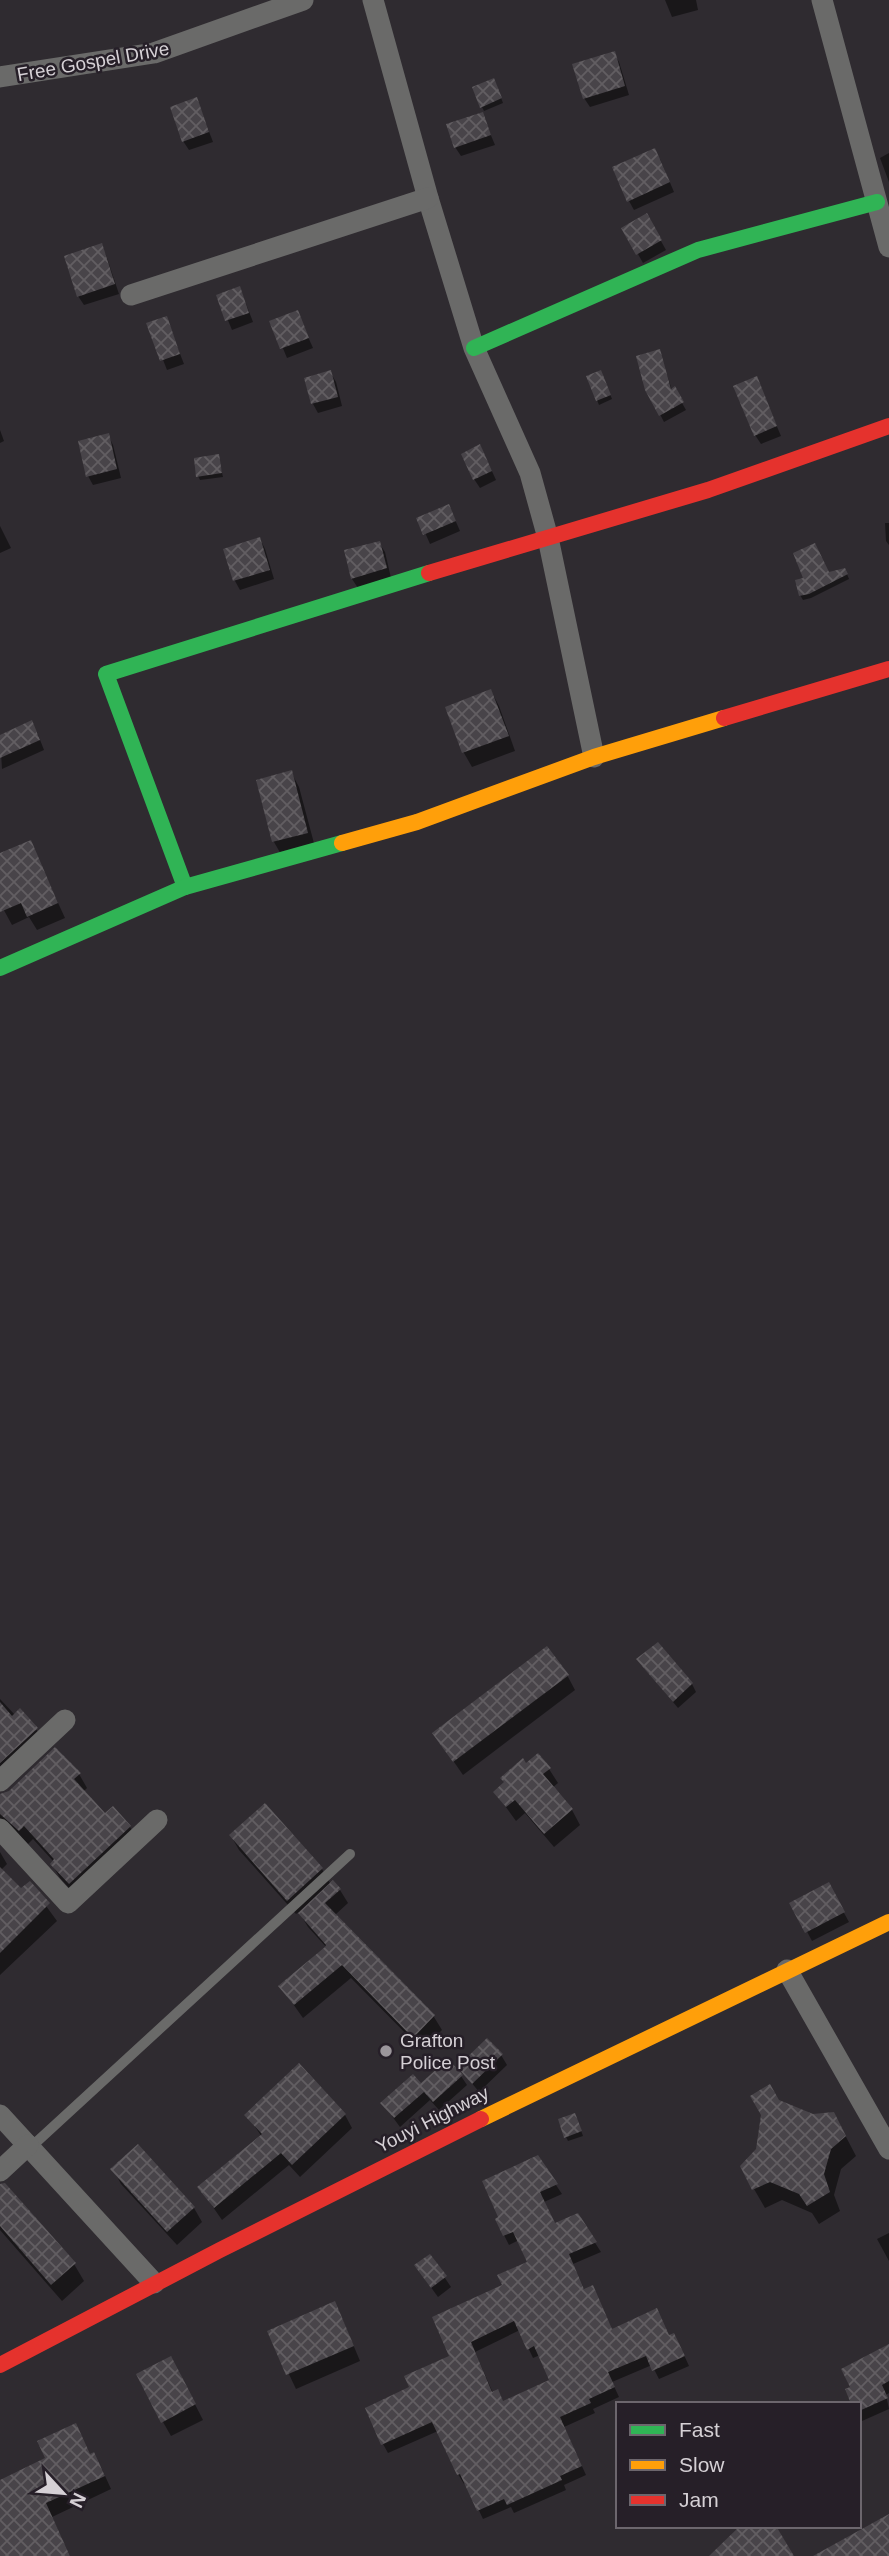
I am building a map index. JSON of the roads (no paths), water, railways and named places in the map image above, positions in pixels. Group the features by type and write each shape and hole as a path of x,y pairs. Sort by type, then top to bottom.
{"street":[{"name":"Free Gospel Drive","path":"0,77 154,53 303,0"},
{"path":"373,0 428,198 474,348 530,473 548,538 594,757"},
{"path":"822,0 889,247"},
{"path":"131,295 428,198"},
{"path":"474,348 698,250 877,202"},
{"path":"185,887 106,674 198,647 287,615 780,467 889,426"},
{"path":"0,968 185,887 416,822 594,757 889,669"},
{"path":"0,1781 65,1720"},
{"path":"0,1829 68,1903 157,1820"},
{"name":"Youyi Highway","path":"0,2365 154,2283 503,2107 889,1922"},
{"path":"787,1970 889,2149"},
{"path":"0,2115 154,2283"},
{"path":"0,2171 29,2146"}],"lane":[{"path":"29,2146 351,1854"}],"place":[{"name":"Grafton Police Post","path":"386,2051"}]}
